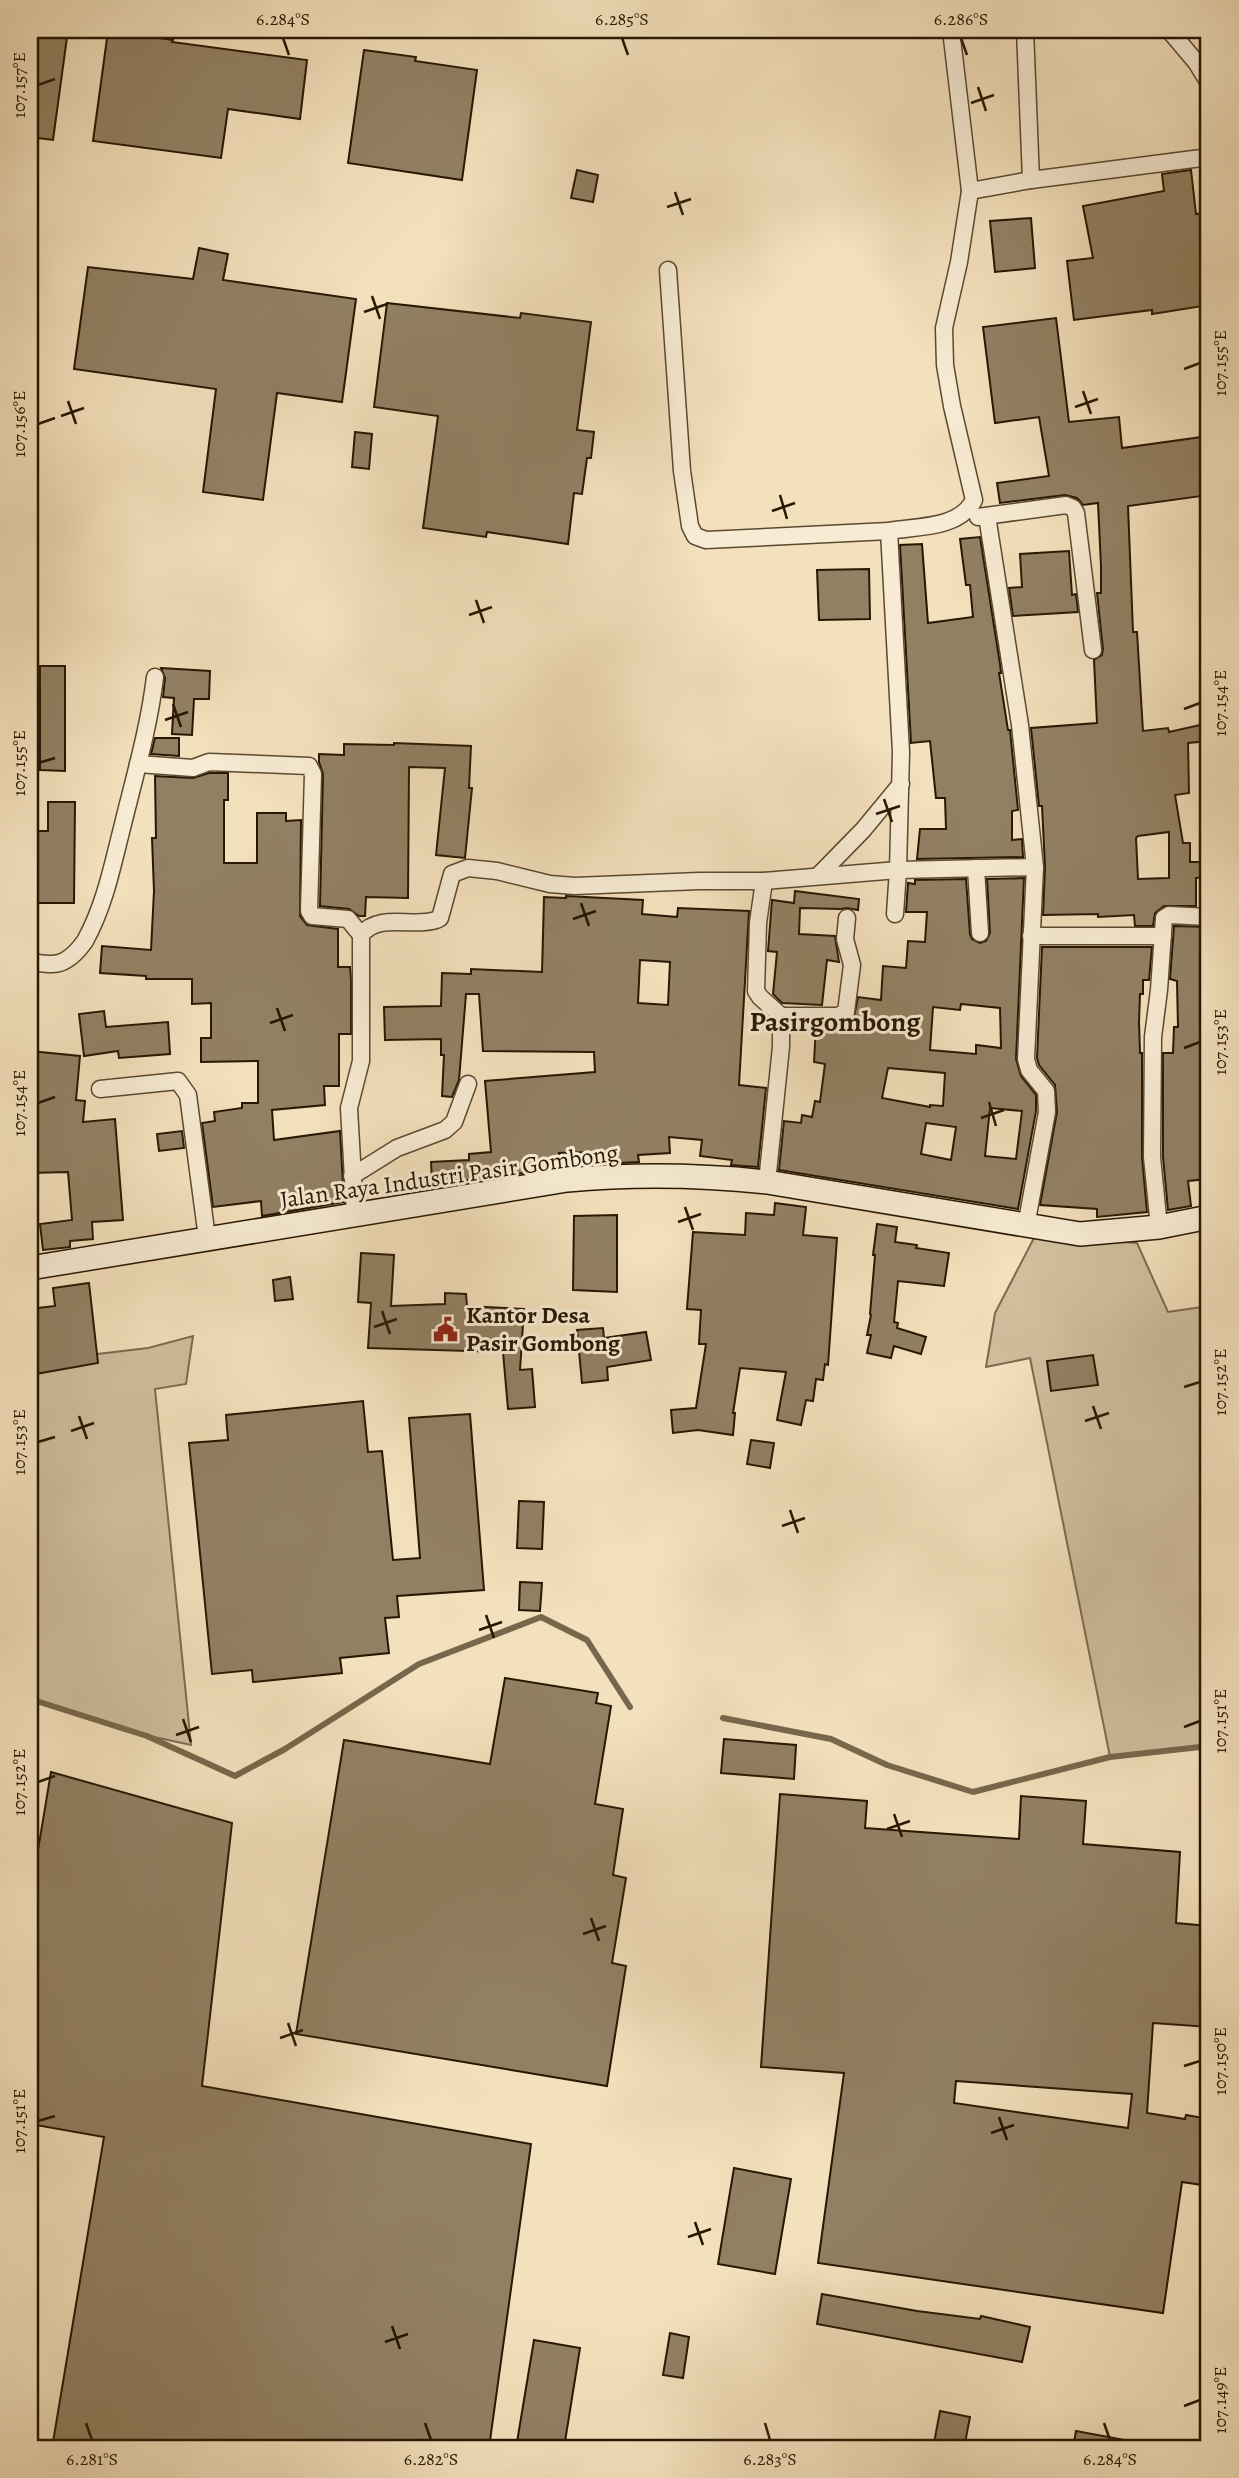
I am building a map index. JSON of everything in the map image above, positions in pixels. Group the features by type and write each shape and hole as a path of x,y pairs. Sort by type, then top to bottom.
{"main road":[{"name":"Jalan Raya Industri Pasir Gombong","path":"30,1268 567,1180 602,1177 679,1175 767,1182 1080,1234 1159,1227 1209,1217"}],"street":[{"path":"668,270 682,471 690,526 695,536 706,540 889,530 952,521 968,511 974,500 945,365 944,328 959,262 970,191 951,30"},
{"path":"1025,30 1031,180"},
{"path":"1169,30 1196,62 1209,83"},
{"path":"970,191 1031,180 1209,157"},
{"path":"968,511 975,518 1066,505 1073,508 1076,513 1093,650"},
{"path":"987,516 1020,724 1035,867 1026,1059 1029,1070 1046,1091 1047,1112 1026,1226"},
{"path":"889,530 901,752 895,914"},
{"path":"30,962 58,964 67,960 83,944 102,901 138,764 155,677"},
{"path":"138,764 193,768 209,762 309,766 313,774 309,911 312,916 348,919 361,935 361,1061 349,1108 355,1214"},
{"path":"820,876 901,784"},
{"path":"361,935 369,927 382,923 440,918 452,874 468,867 550,884 575,886 764,881 898,870 1035,867"},
{"path":"976,868 980,933"},
{"path":"764,881 758,923 756,991 781,1016 838,1016 846,1012 852,965 845,939 847,918"},
{"path":"1159,1227 1152,1157 1152,1049 1164,918 1169,915 1209,917"},
{"path":"1031,936 1163,936"},
{"path":"767,1182 781,1047 781,1016"},
{"path":"100,1090 178,1082 184,1087 188,1095 207,1238"},
{"path":"352,1176 397,1148 445,1130 454,1122 468,1084"}],"shaded area":[{"path":"1035,1236 1137,1243 1168,1312 1209,1306 1209,1746 1110,1757 1030,1358 986,1367 995,1313"},
{"path":"193,1336 186,1384 155,1389 191,1745 122,1730 30,1699 30,1362 148,1348"}],"building":[{"path":"30,30 68,30 53,140 30,137"},
{"path":"108,31 307,60 300,119 228,109 221,158 93,141"},
{"path":"364,50 416,57 415,61 477,70 462,180 348,163"},
{"path":"577,170 598,175 593,202 571,198"},
{"path":"1191,170 1196,214 1209,212 1209,305 1152,314 1152,310 1074,320 1067,261 1093,258 1083,206 1164,191 1162,174"},
{"path":"1031,218 1035,268 995,272 990,221"},
{"path":"199,248 228,254 223,280 356,299 342,402 277,393 263,500 203,492 216,389 74,369 88,267 193,279"},
{"path":"387,303 520,318 521,313 591,322 577,430 594,432 582,494 574,493 568,544 487,532 486,537 423,528 438,416 374,407"},
{"path":"1056,318 1069,422 1119,417 1122,448 1209,436 1209,495 1128,506 1133,632 1137,632 1143,731 1168,728 1169,732 1209,723 1209,741 1188,743 1189,793 1175,795 1183,843 1190,843 1190,862 1209,862 1209,877 1196,878 1196,906 1164,906 1155,913 1153,926 1135,926 1134,915 1043,915 1045,867 1042,806 1039,806 1031,728 1097,723 1094,660 1102,655 1103,649 1097,593 1101,593 1098,503 1083,505 1077,498 1065,495 1000,503 997,483 1049,476 1039,417 995,423 983,327","holes":["1169,832 1169,878 1138,879 1138,836"]},
{"path":"355,432 372,434 369,469 352,467"},
{"path":"980,537 1000,664 999,673 1010,730 1018,810 1012,811 1012,840 1022,839 1023,857 917,859 920,829 946,829 945,798 936,798 930,741 911,743 900,545 922,544 928,623 973,617 970,585 966,585 960,539"},
{"path":"1069,551 1072,595 1076,594 1078,612 1013,616 1009,588 1022,587 1020,554"},
{"path":"869,569 870,619 819,620 817,570"},
{"path":"40,666 65,666 65,771 40,770"},
{"path":"161,668 210,671 209,699 194,699 192,735 172,734 174,698 163,697 165,678"},
{"path":"155,738 179,738 179,756 151,754"},
{"path":"344,744 471,746 469,788 472,788 465,858 436,855 445,768 409,767 408,898 366,897 365,916 359,916 349,909 320,906 323,774 319,754 344,755"},
{"path":"209,773 228,773 228,800 224,800 224,863 257,863 257,813 286,813 286,821 301,820 300,916 307,925 338,929 338,967 350,967 351,1034 339,1034 339,1086 324,1086 325,1105 272,1110 274,1140 340,1131 344,1202 262,1216 261,1201 213,1207 202,1123 215,1121 214,1112 242,1108 242,1103 258,1103 258,1061 201,1062 201,1038 211,1038 211,1003 192,1004 192,979 146,979 146,976 100,973 102,946 151,950 154,891 152,838 156,838 155,776 193,778"},
{"path":"48,802 75,802 74,903 30,903 30,831 48,831"},
{"path":"1024,878 1016,1059 1021,1076 1036,1095 1036,1111 1018,1209 779,1170 784,1121 801,1123 802,1115 812,1117 815,1101 820,1102 825,1064 814,1062 816,1026 852,1027 858,997 881,1000 883,966 906,968 908,941 925,942 927,912 906,912 908,883 915,884 915,880 966,879 970,934 972,939 980,943 986,941 990,933 987,879","holes":["961,1004 1000,1008 1001,1048 976,1045 976,1054 930,1050 933,1007 960,1010","888,1068 945,1073 943,1106 930,1107 882,1098","990,1108 1022,1111 1016,1159 985,1156","926,1123 956,1127 951,1160 921,1154"]},
{"path":"795,891 859,899 858,910 800,908 799,934 835,936 839,962 827,960 822,1005 782,1003 773,994 777,952 768,951 772,900 794,903"},
{"path":"544,897 643,900 642,914 677,917 678,908 749,911 739,1085 766,1088 758,1167 731,1165 732,1160 700,1156 702,1140 669,1137 670,1153 638,1155 639,1162 599,1164 598,1152 559,1153 560,1167 432,1183 431,1162 469,1160 469,1154 491,1152 485,1081 595,1072 594,1052 483,1051 479,994 466,994 459,1080 452,1097 442,1096 444,1055 441,1055 441,1039 385,1040 384,1007 441,1006 442,973 471,974 471,969 542,972","holes":["640,960 670,962 668,1005 638,1003"]},
{"path":"1174,926 1209,927 1209,1144 1203,1144 1207,1179 1188,1181 1191,1206 1168,1210 1163,1157 1163,1053 1173,1053 1174,1027 1178,1027 1177,981 1170,979"},
{"path":"1042,947 1152,947 1149,980 1143,980 1143,994 1140,994 1139,1022 1142,1053 1142,1157 1147,1212 1097,1217 1097,1209 1040,1205 1057,1112 1055,1085 1039,1065 1037,1058"},
{"path":"104,1011 106,1027 168,1022 170,1054 119,1058 118,1051 84,1056 79,1014"},
{"path":"30,1051 80,1056 76,1100 85,1101 83,1122 115,1119 123,1220 92,1222 93,1239 70,1241 70,1247 43,1250 40,1224 72,1220 68,1172 30,1173 33,1115 30,1114"},
{"path":"182,1131 184,1148 159,1151 157,1134"},
{"path":"775,1203 806,1207 803,1235 837,1238 828,1365 825,1364 823,1380 816,1379 813,1401 806,1400 801,1425 777,1420 786,1372 740,1368 733,1413 733,1435 698,1430 673,1433 671,1410 696,1408 706,1344 699,1344 701,1310 687,1309 693,1232 745,1235 746,1213 774,1215"},
{"path":"617,1215 617,1292 573,1290 574,1216"},
{"path":"877,1224 897,1227 895,1242 949,1253 944,1286 898,1281 894,1322 898,1323 897,1328 926,1337 921,1354 894,1346 891,1358 867,1353 871,1335 867,1335 871,1315"},
{"name":"Kantor Desa Pasir Gombong","path":"361,1253 394,1255 391,1306 445,1304 445,1293 466,1294 467,1306 524,1309 520,1370 532,1369 535,1407 508,1409 503,1352 368,1348 371,1303 358,1302"},
{"path":"290,1277 293,1299 275,1301 273,1280"},
{"path":"89,1283 98,1363 30,1375 30,1309 55,1306 53,1288"},
{"path":"603,1328 604,1338 646,1332 651,1360 607,1367 608,1380 582,1383 577,1330"},
{"path":"1093,1355 1098,1385 1051,1391 1047,1361"},
{"path":"363,1401 368,1452 382,1451 393,1560 420,1558 409,1418 470,1414 484,1590 397,1596 399,1617 385,1618 389,1653 340,1658 342,1673 253,1682 252,1670 212,1674 189,1443 228,1440 226,1415"},
{"path":"751,1440 774,1443 770,1468 747,1464"},
{"path":"519,1501 544,1502 542,1549 517,1548"},
{"path":"520,1582 542,1583 540,1611 519,1610"},
{"path":"505,1678 598,1693 596,1703 611,1706 595,1804 623,1809 613,1875 626,1878 612,1963 626,1966 607,2086 296,2034 344,1740 490,1764"},
{"path":"724,1739 796,1745 794,1779 721,1773"},
{"path":"51,1772 232,1823 202,2086 531,2144 489,2448 52,2448 104,2137 30,2124 30,1898"},
{"path":"780,1794 867,1801 865,1828 1019,1839 1021,1796 1086,1801 1083,1844 1180,1852 1176,1923 1209,1926 1209,2027 1153,2023 1147,2113 1185,2119 1186,2115 1209,2119 1209,2186 1182,2182 1163,2313 818,2263 844,2073 761,2067","holes":["956,2081 1132,2094 1128,2128 954,2103"]},
{"path":"734,2168 791,2179 775,2274 718,2264"},
{"path":"822,2294 917,2311 980,2319 981,2316 1030,2327 1022,2362 817,2324"},
{"path":"670,2333 689,2337 683,2378 663,2375"},
{"path":"534,2340 580,2348 564,2448 516,2448"},
{"path":"940,2411 970,2417 964,2448 934,2443"},
{"path":"1076,2431 1125,2440 1125,2448 1073,2448"}],"waterway":[{"path":"30,1699 147,1736 235,1776 285,1749 419,1664 541,1617 587,1640 630,1707"},
{"path":"723,1718 831,1739 887,1765 973,1792 1110,1757 1209,1746"}],"place":[{"name":"Kantor Desa Pasir Gombong","path":"446,1329"}],"district":[{"name":"Pasirgombong","path":"835,1021"}]}
